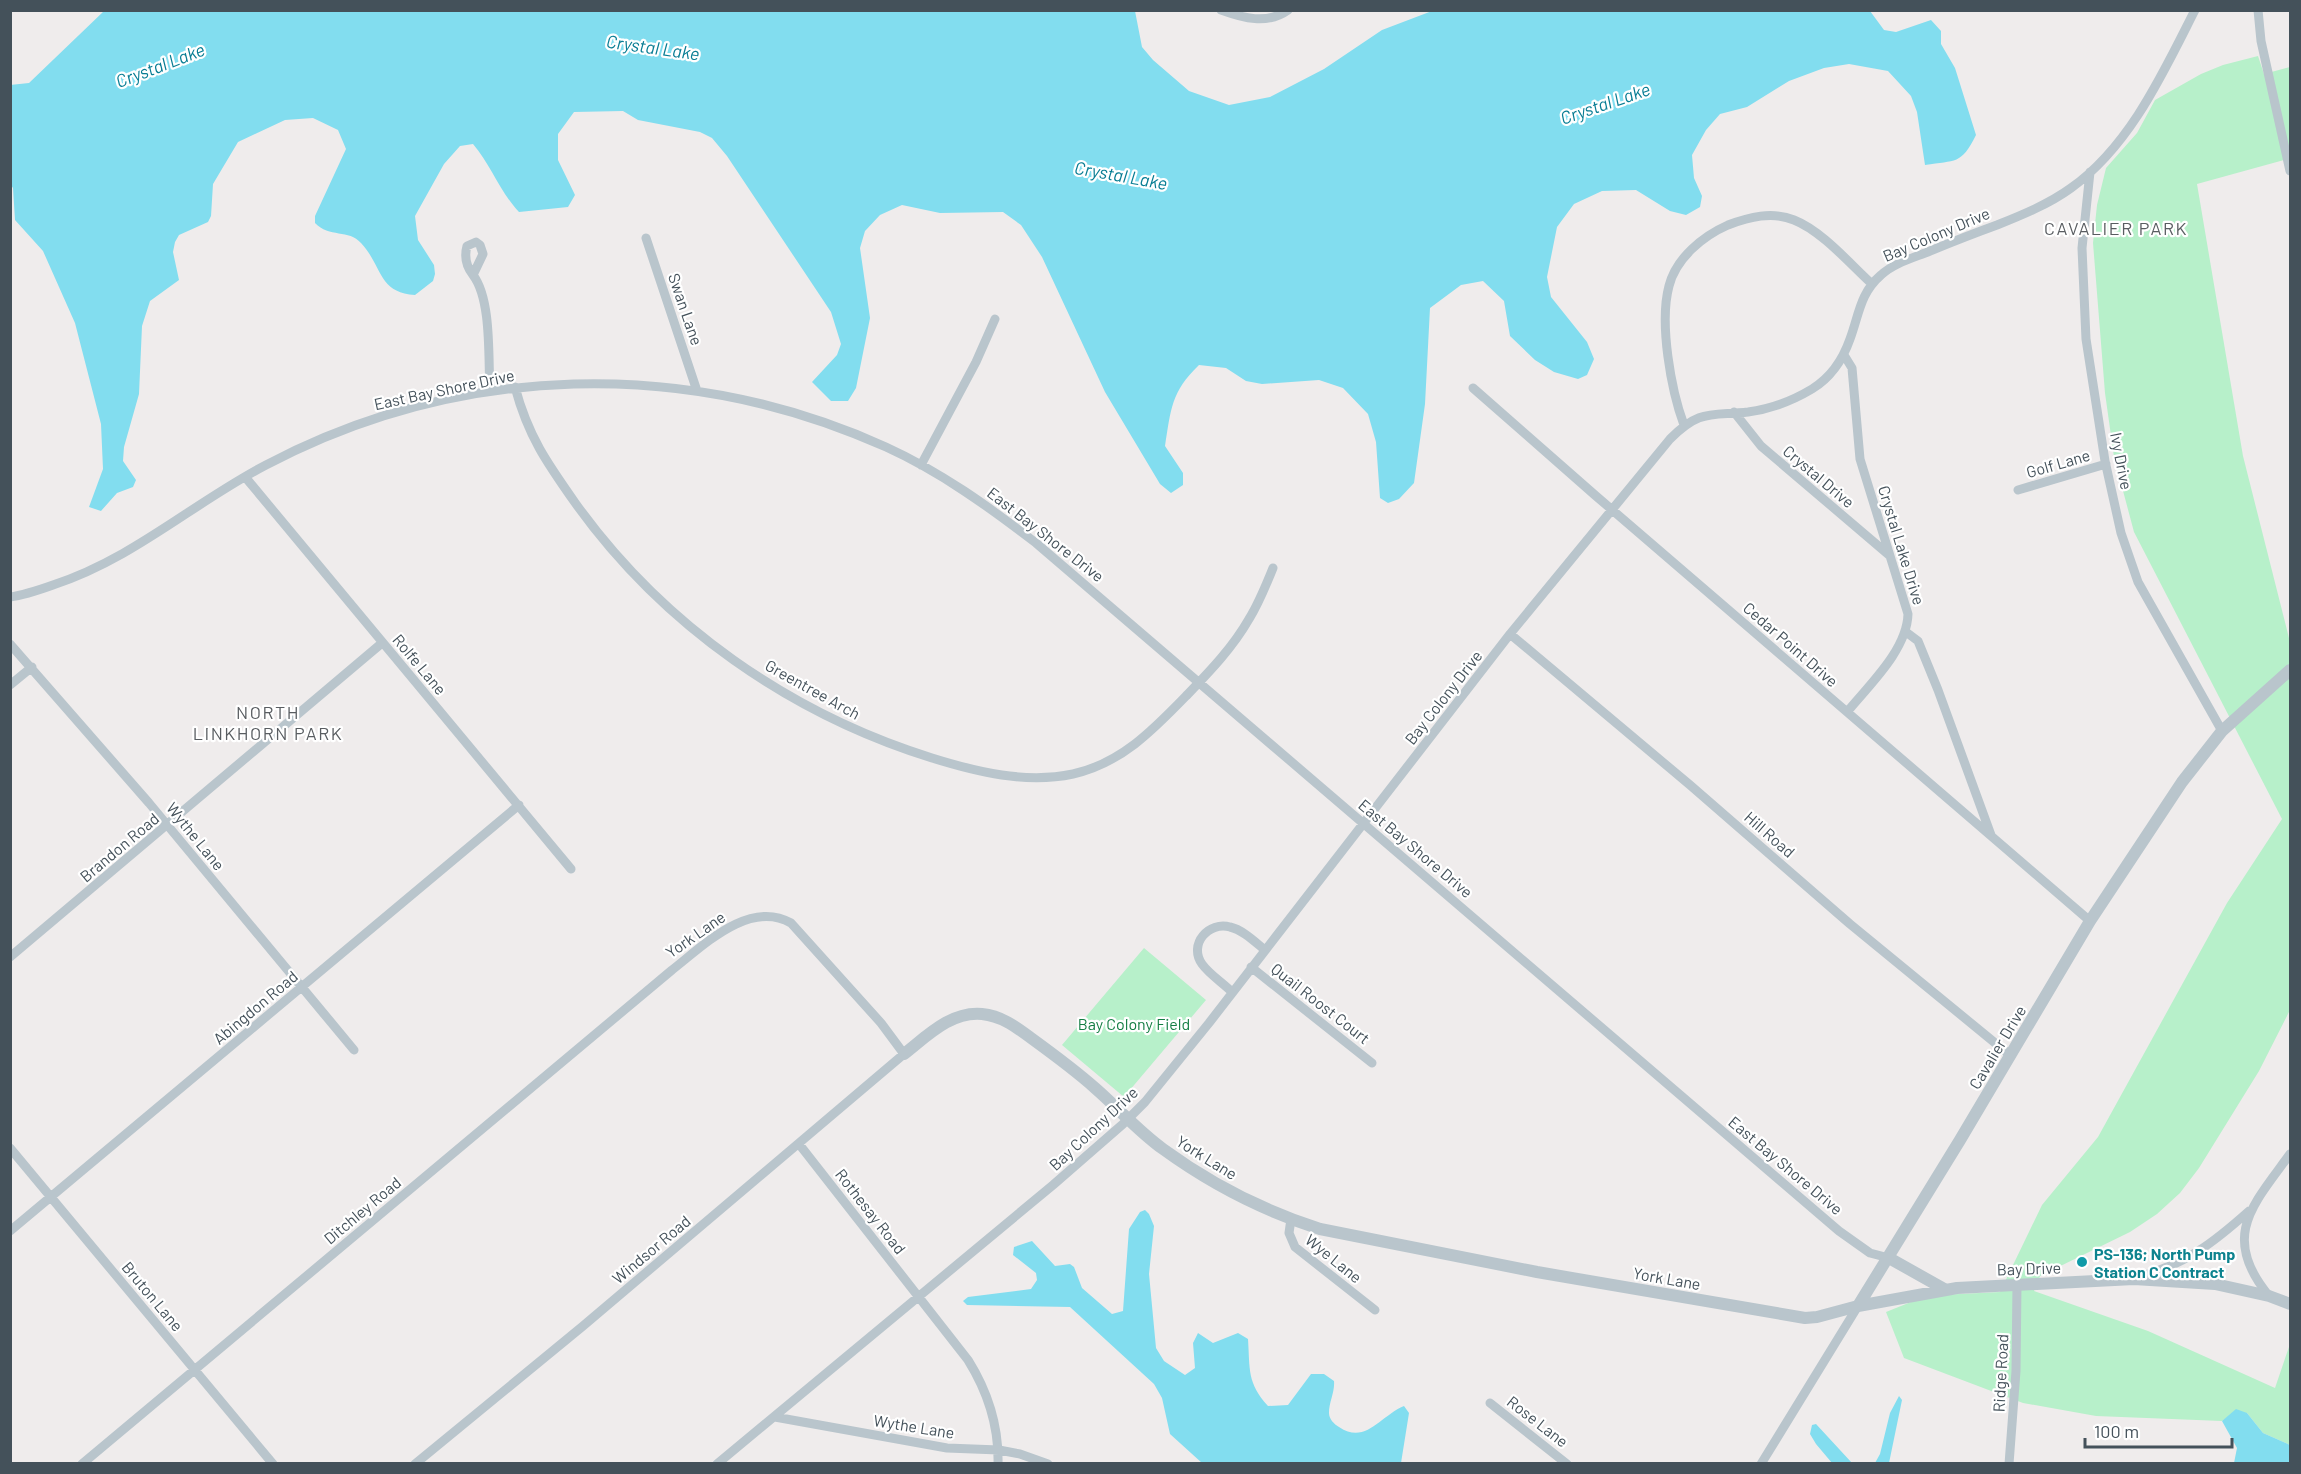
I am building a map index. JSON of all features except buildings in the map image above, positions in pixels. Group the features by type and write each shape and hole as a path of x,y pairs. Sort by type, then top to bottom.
{"street":[{"path":"1221,10 1260,20 1273,18 1288,10"},
{"name":"Bay Colony Drive","path":"717,1464 1129,1119 1146,1102 1510,634 1611,509 1684,425 1709,414 1767,408 1798,397 1824,379 1844,355 1851,339 1862,298 1881,275 1902,262 2005,222 2053,200 2071,188 2090,172 2125,134 2149,96 2195,10"},
{"path":"2258,10 2261,40 2290,171"},
{"name":"Ivy Drive","path":"2090,172 2082,248 2082,289 2086,339 2106,464 2121,533 2138,582 2222,731"},
{"path":"1684,425 1673,387 1666,330 1669,285 1685,256 1707,236 1736,222 1754,217 1780,216 1794,220 1826,242 1872,284"},
{"name":"Swan Lane","path":"646,238 697,391"},
{"path":"473,275 483,293 486,307 490,391"},
{"path":"921,465 975,363 995,319"},
{"name":"Crystal Lake Drive","path":"1844,355 1852,368 1860,459 1906,604 1908,614 1906,632"},
{"name":"East Bay Shore Drive","path":"10,597 36,591 98,569 284,456 336,432 412,409 515,387 609,383 641,384 697,391 797,414 886,447 921,465 986,505 1036,543 1107,601 1198,683 1475,917 1839,1231 1870,1253 1889,1258"},
{"name":"Greentree Arch","path":"515,387 523,416 543,457 590,524 643,584 691,628 730,657 804,705 836,721 946,763 1011,777 1059,777 1098,767 1127,751 1151,732 1220,660 1245,625 1273,568"},
{"name":"Cedar Point Drive","path":"1473,388 2090,921"},
{"name":"Crystal Drive","path":"1734,412 1761,446 1891,556"},
{"name":"Golf Lane","path":"2018,490 2106,464"},
{"name":"Rolfe Lane","path":"246,478 572,869"},
{"path":"1847,712 1899,648 1906,632 1918,640 1991,837"},
{"name":"Hill Road","path":"1510,634 1690,785 1850,924 2011,1056"},
{"name":"Brandon Road","path":"10,957 382,643"},
{"name":"Wythe Lane","path":"10,644 168,825 354,1050"},
{"path":"10,686 32,667"},
{"name":"Cavalier Drive","path":"1761,1464 1889,1258 2090,921 2182,782 2222,731 2290,670"},
{"name":"Abingdon Road","path":"10,1231 519,805"},
{"name":"York Lane","path":"662,978 726,930 739,923 765,916 783,918 798,929 881,1023 904,1054 952,1019 975,1014 996,1017 1008,1022 1048,1050 1153,1141 1191,1168 1225,1188 1291,1219 1320,1229 1387,1243 1785,1315 1817,1317 1858,1306"},
{"path":"1232,992 1202,965 1197,951 1202,936 1214,927 1228,926 1240,931 1265,950"},
{"name":"Quail Roost Court","path":"1251,967 1372,1063"},
{"name":"Ditchley Road","path":"82,1464 662,978"},
{"name":"Windsor Road","path":"415,1464 904,1054"},
{"name":"Rothesay Road","path":"799,1144 962,1352 978,1376 988,1397 995,1422 999,1450 998,1464"},
{"name":"Bruton Lane","path":"10,1148 273,1464"},
{"path":"2134,1279 2162,1270 2205,1249 2251,1210 2290,1154"},
{"path":"2251,1210 2245,1229 2246,1255 2252,1274 2268,1296"},
{"name":"Wye Lane","path":"1291,1219 1289,1233 1295,1247 1375,1310"},
{"path":"1889,1258 1946,1290"},
{"name":"Bay Drive","path":"1858,1306 1946,1290 2017,1284 2134,1279 2215,1284 2268,1296 2290,1304"},
{"name":"Ridge Road","path":"2009,1464 2016,1371 2017,1284"},
{"name":"Rose Lane","path":"1490,1403 1567,1464"},
{"name":"Wythe Lane","path":"775,1417 947,1448 999,1450 1020,1454 1048,1464"}],"green space":[{"path":"2258,56 2264,74 2290,67 2290,162 2284,160 2197,184 2243,456 2290,642 2290,1010 2259,1071 2199,1168 2180,1193 2157,1214 2130,1232 2040,1276 2034,1291 2148,1331 2275,1388 2290,1344 2290,1445 2263,1433 2247,1413 2232,1414 2222,1421 2096,1416 2023,1403 1904,1358 1886,1312 1916,1300 1939,1295 2000,1292 2042,1205 2098,1137 2227,903 2282,819 2134,532 2114,457 2105,393 2093,243 2097,205 2106,168 2137,133 2155,100 2201,74 2223,65"},
{"name":"Bay Colony Field","path":"1144,948 1206,1000 1124,1097 1062,1045"}],"water":[{"name":"Crystal Lake","path":"104,11 1135,11 1142,47 1153,60 1189,91 1229,105 1270,97 1324,69 1382,30 1432,11 1870,11 1884,30 1896,32 1931,20 1941,31 1941,44 1955,68 1976,135 1966,152 1956,159 1925,165 1917,112 1911,96 1888,71 1849,64 1824,68 1789,81 1747,107 1720,114 1706,130 1692,155 1694,178 1702,196 1700,207 1686,215 1670,211 1636,190 1602,191 1574,204 1557,227 1547,277 1551,297 1587,342 1594,359 1587,375 1578,379 1554,372 1535,360 1510,336 1504,301 1483,281 1461,285 1430,308 1425,404 1414,483 1399,499 1388,503 1380,498 1376,442 1368,414 1343,388 1319,380 1262,384 1246,381 1226,368 1199,365 1183,384 1171,411 1165,446 1183,473 1183,485 1171,493 1160,484 1105,392 1042,257 1021,225 1003,212 940,213 902,205 880,215 865,231 860,248 870,318 856,388 848,401 831,401 812,382 837,355 841,344 831,312 727,156 712,138 700,132 638,120 623,111 574,112 558,134 558,160 575,195 568,207 519,212 506,196 473,144 460,146 444,164 415,216 418,240 434,265 435,274 433,281 415,295 403,293 387,283 368,251 356,239 326,230 315,223 315,216 346,149 338,130 313,118 285,120 238,142 213,184 211,216 208,222 179,235 175,242 173,252 179,280 150,301 142,326 139,394 124,447 123,461 136,480 133,487 117,493 101,511 89,507 103,469 101,424 75,323 43,251 15,220 13,188 10,184 10,85 29,83"},
{"path":"1145,1210 1154,1226 1149,1274 1156,1348 1164,1361 1185,1375 1195,1368 1193,1343 1198,1333 1213,1343 1238,1333 1248,1339 1253,1383 1268,1406 1288,1405 1311,1374 1324,1374 1334,1381 1329,1409 1330,1417 1337,1426 1349,1432 1365,1431 1404,1406 1409,1413 1401,1463 1202,1463 1170,1434 1162,1398 1154,1384 1070,1307 967,1305 963,1301 968,1297 1031,1289 1037,1280 1036,1273 1013,1255 1014,1247 1032,1241 1055,1266 1070,1264 1074,1267 1082,1288 1112,1314 1123,1311 1129,1229 1140,1212"},
{"path":"1899,1396 1902,1400 1889,1463 1875,1463 1880,1454 1890,1413"},
{"path":"2236,1409 2247,1413 2263,1433 2290,1445 2290,1463 2234,1463 2237,1448 2222,1421"},
{"path":"1816,1424 1852,1463 1832,1463 1810,1434 1812,1425"}],"place":[{"name":"PS-136; North Pump Station C Contract","path":"2082,1262"}],"district":[{"name":"CAVALIER PARK","path":"2116,228"},
{"name":"NORTH LINKHORN PARK","path":"268,722"}]}
